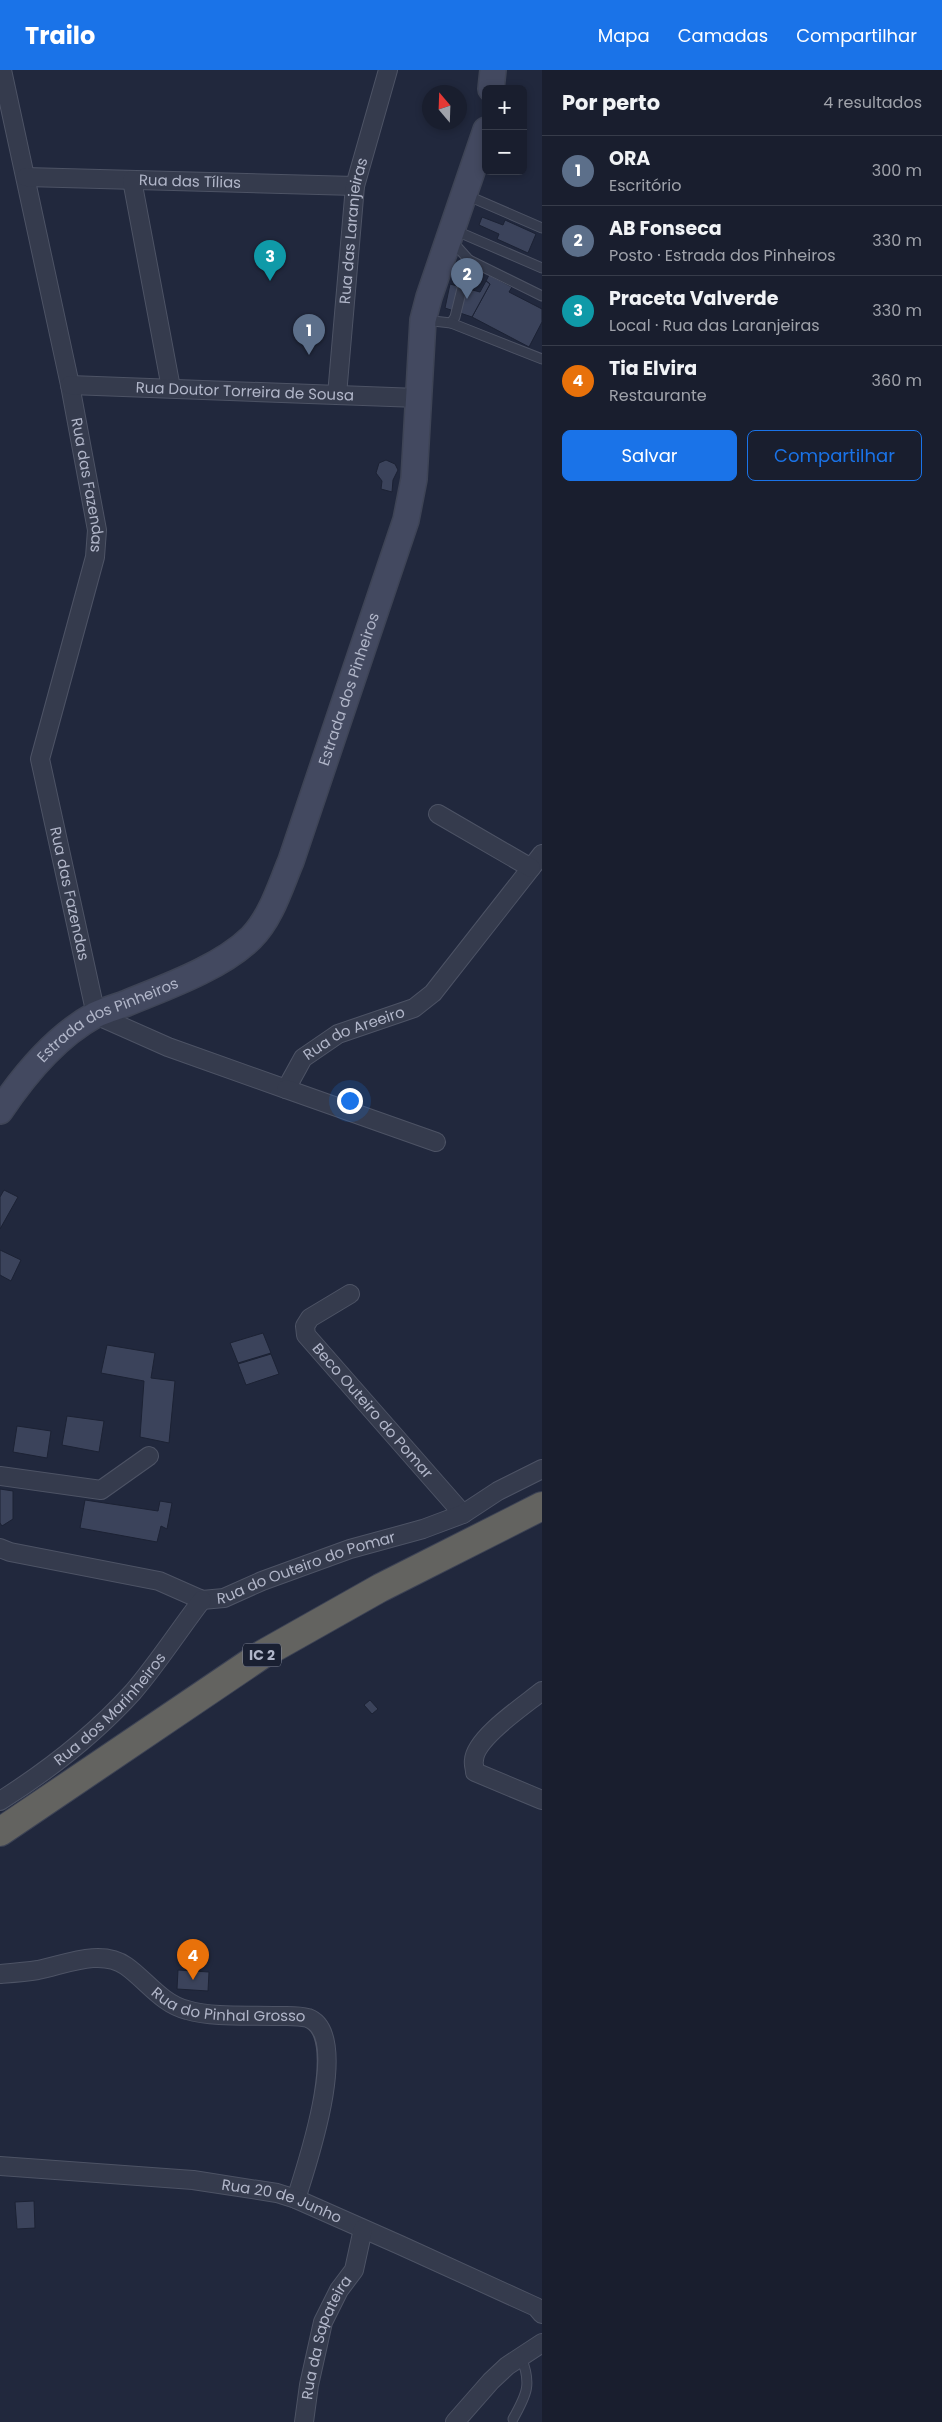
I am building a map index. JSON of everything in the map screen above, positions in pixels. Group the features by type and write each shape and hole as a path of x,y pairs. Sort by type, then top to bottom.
{"highway":[{"name":"IC 2","path":"0,1832 263,1654 380,1588 542,1506"},
{"name":"IC 2","path":"0,1850 254,1680 385,1604 542,1525"}],"main road":[{"path":"491,85 493,70"},
{"name":"Estrada dos Pinheiros","path":"0,1111 41,1061 72,1031 96,1015 219,961 243,945 265,919 291,862 400,541 414,479 423,320 450,233 482,142"}],"street":[{"name":"Rua das Fazendas","path":"2,70 70,385 97,530 95,557 40,759 96,1015"},
{"name":"Rua das Laranjeiras","path":"337,395 355,186 388,70"},
{"name":"Rua das Tílias","path":"26,177 355,186"},
{"path":"132,180 171,388"},
{"name":"Rua Doutor Torreira de Sousa","path":"70,385 418,398"},
{"path":"438,814 536,861"},
{"name":"Rua do Areeiro","path":"286,1089 303,1058 338,1034 414,1008 434,993 536,861"},
{"path":"96,1015 168,1047 436,1142"},
{"name":"Beco Outeiro do Pomar","path":"350,1294 310,1318 305,1326 306,1335 463,1514"},
{"path":"0,1476 101,1490 149,1456"},
{"name":"Rua do Outeiro do Pomar","path":"0,1548 10,1552 159,1581 202,1600 224,1598 262,1581 350,1549 423,1529 463,1514 498,1491 542,1469"},
{"name":"Rua dos Marinheiros","path":"0,1801 38,1778 91,1734 134,1690 202,1600"},
{"path":"542,1691 502,1723 481,1743 473,1759 475,1772 542,1800"},
{"name":"Rua do Pinhal Grosso","path":"0,1974 35,1970 75,1960 112,1960 125,1965 166,2000 185,2010 203,2013 298,2016 314,2022 322,2028 327,2047 319,2120 296,2199"},
{"name":"Rua 20 de Junho","path":"0,2166 193,2180 277,2193 296,2199 540,2307"},
{"name":"Rua da Sapateira","path":"304,2422 309,2385 323,2322 339,2290 354,2270 363,2229"},
{"path":"455,2422 491,2381 530,2355 542,2343"}],"lane":[{"path":"464,194 542,228"},
{"path":"450,233 469,260 542,296"},
{"path":"450,233 542,268"},
{"path":"451,322 457,312 469,260"},
{"path":"423,320 451,322 542,359"},
{"path":"513,2418 527,2390 530,2355"}],"building":[{"path":"482,217 503,225 505,220 536,234 528,253 497,239 499,234 479,225"},
{"path":"489,275 512,287 509,292 542,309 542,322 529,347 472,317 490,284 486,281"},
{"path":"486,281 490,284 472,317 445,308 450,284 480,292"},
{"path":"386,460 395,464 398,470 393,480 392,492 381,489 382,481 376,473 379,463"},
{"path":"4,1190 18,1197 0,1229 0,1197"},
{"path":"0,1250 21,1260 11,1281 0,1275"},
{"path":"263,1333 271,1353 238,1363 230,1343"},
{"path":"107,1345 155,1353 151,1378 175,1381 169,1443 140,1437 144,1381 101,1373"},
{"path":"271,1354 279,1374 246,1385 238,1364"},
{"path":"67,1416 104,1421 99,1452 62,1445"},
{"path":"17,1426 51,1431 47,1458 13,1452"},
{"path":"0,1489 13,1491 13,1519 2,1526 0,1523"},
{"path":"85,1500 158,1511 160,1501 172,1503 167,1529 161,1526 157,1542 80,1528"},
{"path":"370,1700 378,1709 372,1714 364,1705"},
{"path":"178,1970 209,1972 208,1991 177,1989"},
{"path":"34,2201 35,2228 17,2229 15,2202"}],"place":[{"name":"Praceta Valverde","path":"270,281"},
{"name":"AB Fonseca","path":"467,299"},
{"name":"ORA","path":"309,355"},
{"name":"Tia Elvira","path":"193,1980"}]}
